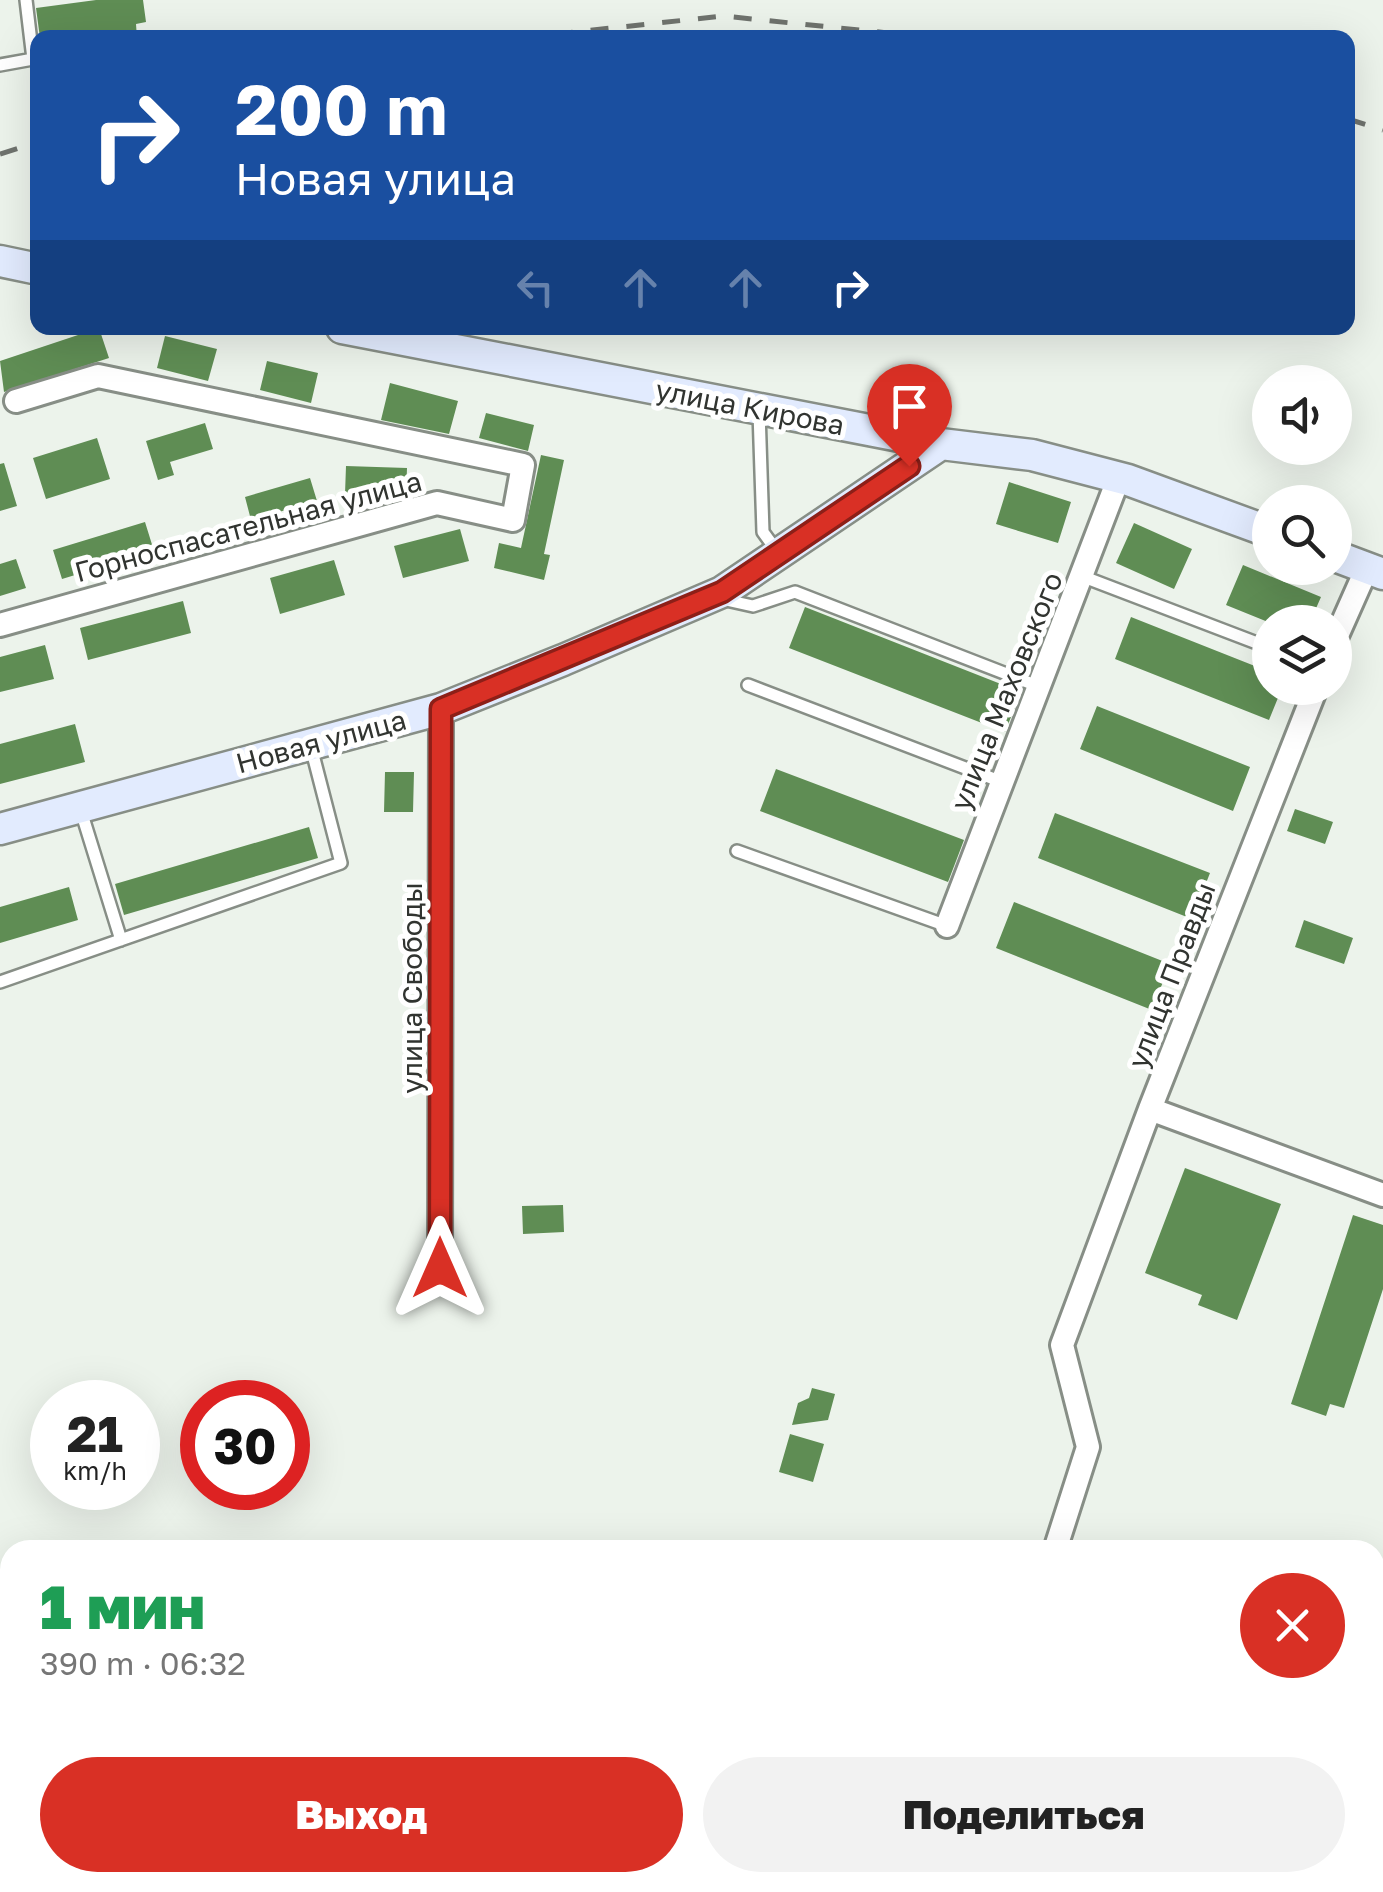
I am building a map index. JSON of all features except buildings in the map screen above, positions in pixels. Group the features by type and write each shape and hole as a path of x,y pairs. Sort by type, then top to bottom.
{"main road":[{"path":"0,261 30,267"},
{"name":"улица Кирова","path":"378,335 941,444 1032,455 1118,477 1252,525"},
{"name":"Новая улица","path":"0,830 441,709 722,592 941,444"}],"street":[{"name":"Горноспасательная улица","path":"0,625 437,503 514,520 523,466 98,376 16,401"},
{"name":"улица Маховского","path":"947,926 1084,577 1118,477"},
{"path":"1352,611 1375,571"},
{"name":"улица Правды","path":"1309,705 1150,1109 1383,1195"},
{"name":"улица Свободы","path":"440,1268 441,709"},
{"path":"1057,1540 1088,1446 1062,1346 1150,1109"}],"lane":[{"path":"26,0 30,30"},
{"path":"0,65 30,60"},
{"path":"759,408 763,532 779,554"},
{"path":"1084,577 1252,641"},
{"path":"722,592 726,600 753,606 795,592 1040,687"},
{"path":"748,685 1002,782"},
{"path":"0,982 341,863 310,744"},
{"path":"79,807 121,940"},
{"path":"737,851 947,926"}],"railway":[{"path":"593,30 723,16 859,30"},
{"path":"1355,121 1383,130"},
{"path":"0,154 30,145"}],"route":[{"path":"440,1268 441,709 722,592 909,466"}]}
